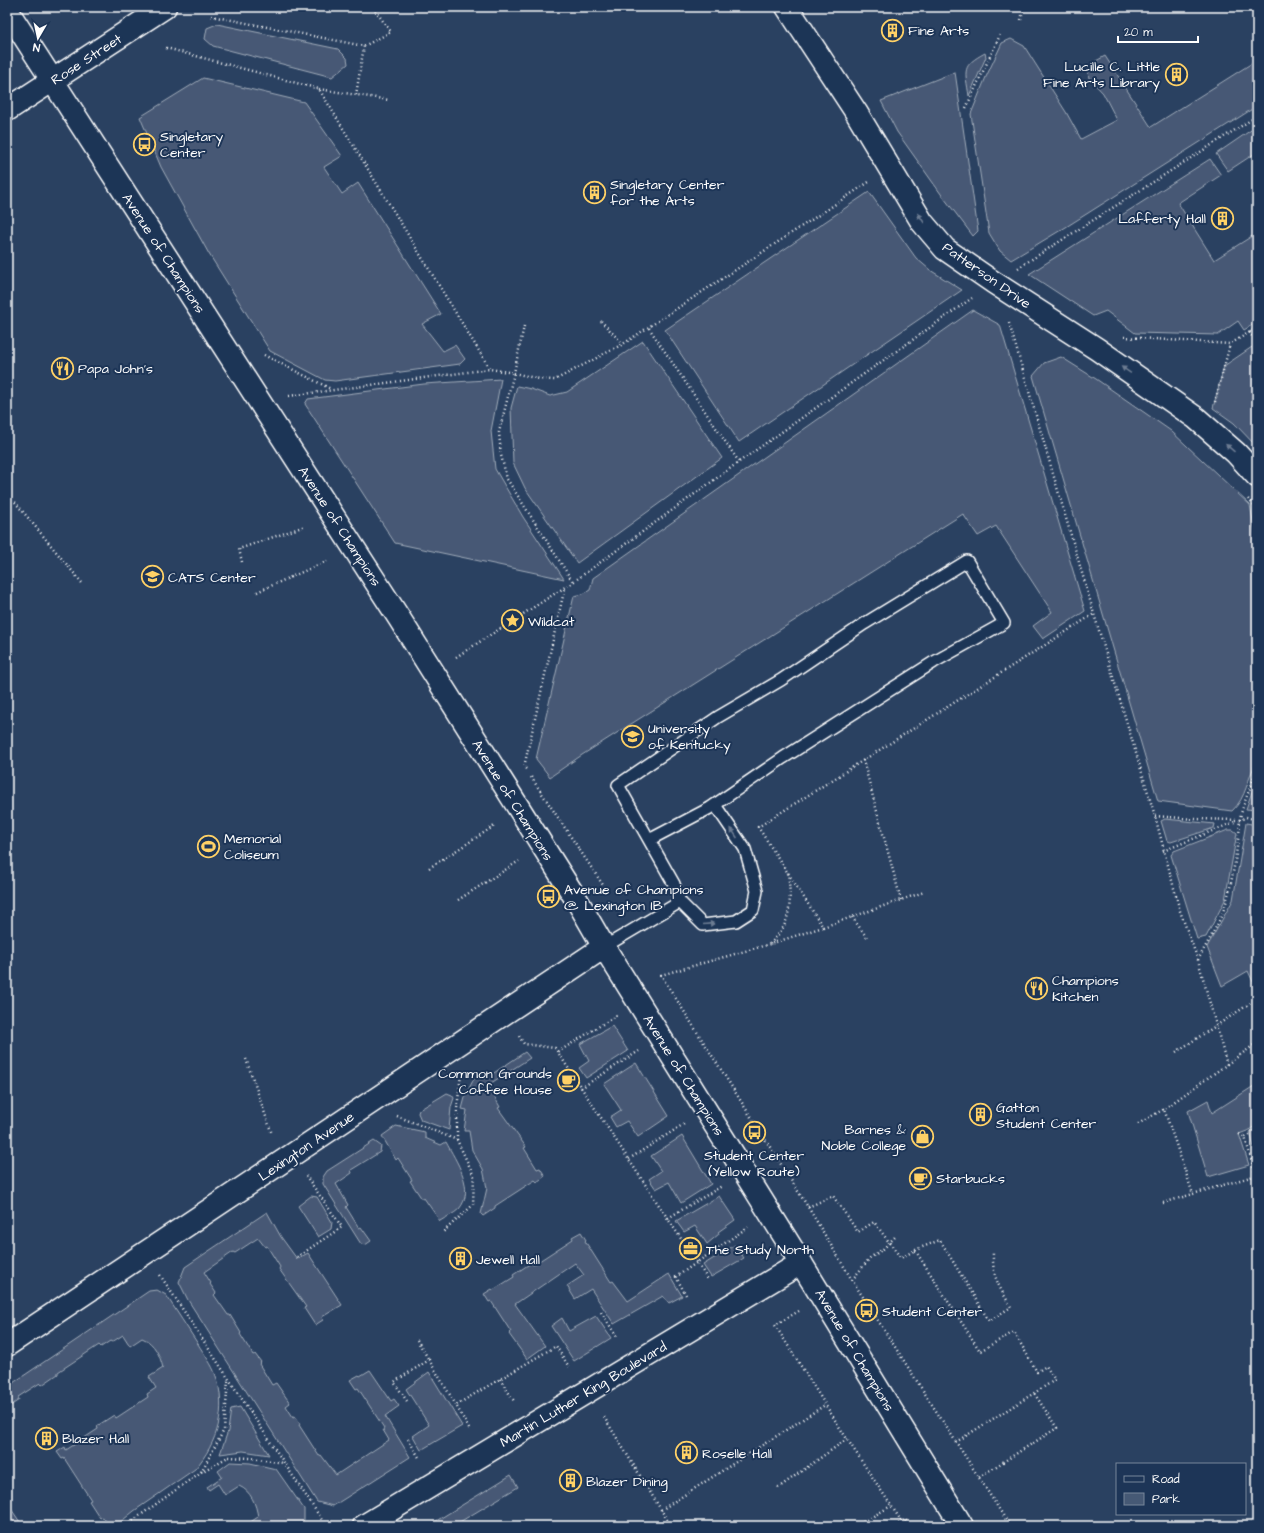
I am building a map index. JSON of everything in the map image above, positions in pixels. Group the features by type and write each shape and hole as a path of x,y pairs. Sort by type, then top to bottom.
{"street":[{"name":"Rose Street","path":"7,110 165,7"},
{"name":"Patterson Drive","path":"787,7 856,112 922,222 945,249 1097,349 1196,418 1236,453 1257,476"},
{"name":"Avenue of Champions","path":"7,10 399,618 578,902 604,947 801,1263 962,1526"},
{"name":"Lexington Avenue","path":"7,1344 604,947"},
{"name":"Martin Luther King Boulevard","path":"364,1526 801,1263"}],"lane":[{"path":"650,840 715,805 783,758 934,662 1004,623 967,561 864,624 781,680 718,717 618,785 674,884 680,902 703,925 736,921 753,910 757,891 745,849 715,805"},
{"path":"604,947 634,931 680,902"}],"path":[{"path":"1022,20 1024,7"},
{"path":"211,16 364,46 391,32 375,10"},
{"path":"966,108 1000,35"},
{"path":"356,95 364,46"},
{"path":"166,48 319,89 389,100"},
{"path":"319,89 490,369"},
{"path":"1014,270 1257,116"},
{"path":"289,396 490,369 539,379 555,380 623,344 649,328 872,180"},
{"path":"968,292 977,301"},
{"path":"456,657 573,582 739,462 973,297"},
{"path":"1008,320 1154,816 1180,911 1198,960 1227,1065"},
{"path":"600,321 623,344"},
{"path":"524,326 499,432 501,455 507,479 573,582"},
{"path":"649,328 739,462"},
{"path":"1124,337 1230,344 1257,328"},
{"path":"1249,332 1257,334"},
{"path":"1249,332 1257,343"},
{"path":"1214,408 1230,344"},
{"path":"264,355 332,390"},
{"path":"15,502 82,583"},
{"path":"242,562 239,549 305,526"},
{"path":"257,592 328,561"},
{"path":"566,586 524,767 603,885"},
{"path":"758,827 1094,614"},
{"path":"863,760 900,900"},
{"path":"1198,960 1227,901 1240,820 1245,799 1257,766"},
{"path":"1154,816 1240,820"},
{"path":"1163,851 1246,817 1257,820"},
{"path":"429,868 496,826"},
{"path":"458,900 519,861"},
{"path":"770,944 784,926 789,908 790,890 788,872"},
{"path":"823,927 924,892"},
{"path":"852,917 868,939"},
{"path":"661,976 808,1207 852,1280 1010,1526"},
{"path":"1176,1052 1257,999"},
{"path":"558,1052 617,1015"},
{"path":"520,1036 524,1044 555,1048 709,1281"},
{"path":"1138,1124 1164,1109 1257,1043"},
{"path":"581,1088 639,1051"},
{"path":"246,1059 272,1134"},
{"path":"443,1232 473,1205 474,1176 457,1140 456,1109 461,1074"},
{"path":"1164,1109 1192,1194"},
{"path":"397,1116 457,1140"},
{"path":"628,1159 684,1124"},
{"path":"1163,1203 1256,1175 1245,1137 1239,1134"},
{"path":"1245,1137 1250,1135"},
{"path":"297,1257 342,1227 306,1176"},
{"path":"668,1218 722,1186"},
{"path":"808,1207 833,1196 858,1232 874,1222 901,1258 915,1250 940,1240 989,1321 1011,1307 996,1281 992,1267 993,1252"},
{"path":"686,1295 676,1277 748,1228"},
{"path":"852,1280 870,1258 883,1249 896,1236"},
{"path":"915,1250 980,1351 1014,1332 1037,1372 1046,1366 1055,1380 956,1442"},
{"path":"160,1275 322,1520"},
{"path":"799,1311 775,1325 825,1405 902,1522"},
{"path":"601,1312 617,1337"},
{"path":"417,1340 469,1429"},
{"path":"456,1405 556,1346 569,1368"},
{"path":"407,1401 394,1382 429,1360"},
{"path":"201,1472 224,1430 228,1379"},
{"path":"500,1379 514,1401"},
{"path":"978,1477 1057,1428 1034,1393"},
{"path":"661,1510 825,1405"},
{"path":"604,1417 671,1526"},
{"path":"408,1439 420,1459"},
{"path":"778,1488 847,1439"},
{"path":"129,1526 128,1524 201,1472 228,1458 252,1458 284,1463"},
{"path":"856,1526 891,1506"},
{"path":"895,1526 905,1519 910,1526"}],"green space":[{"path":"217,24 338,49 347,58 348,64 332,77 213,46 205,39 207,28"},
{"path":"1011,39 1024,46 1066,112 1081,139 1117,120 1103,93 1089,78 1087,66 1105,56 1151,127 1257,60 1257,106 1066,227 1011,260 1000,251 989,233 971,114 1002,43"},
{"path":"985,53 986,57 969,96 966,70 968,65"},
{"path":"955,72 978,231 973,236 897,132 881,101"},
{"path":"203,78 304,102 342,156 324,167 342,194 358,183 441,314 422,324 443,351 455,345 465,359 460,364 335,381 325,380 270,351 209,254 161,167 140,117"},
{"path":"1257,126 1257,152 1228,171 1216,154"},
{"path":"1210,159 1221,175 1178,203 1214,260 1257,233 1257,322 1244,330 1238,321 1218,335 1135,333 1106,311 1093,316 1029,274"},
{"path":"869,192 916,258 930,270 962,290 739,442 665,330"},
{"path":"973,310 1000,325 1085,611 1043,639 1033,626 1052,612 996,526 978,536 963,514 582,755 550,777 536,759 574,596 583,594 590,590 593,578"},
{"path":"643,341 722,458 577,563 525,488 513,463 511,408 517,386 550,396 567,392"},
{"path":"1252,347 1257,355 1257,447 1234,423 1213,408 1224,366"},
{"path":"1061,357 1096,379 1171,431 1250,505 1257,542 1257,761 1241,800 1232,811 1158,801 1033,376 1044,363"},
{"path":"501,379 491,431 495,469 523,517 564,579 395,543 305,404 308,399 424,384"},
{"path":"1257,777 1257,810 1246,809"},
{"path":"1165,819 1215,824 1214,828 1171,842 1167,841 1161,821"},
{"path":"1246,823 1257,825 1257,981 1254,984 1248,971 1222,986 1207,947 1233,900"},
{"path":"1228,830 1233,830 1237,833 1225,900 1206,937 1197,939 1171,855 1174,851"},
{"path":"612,1026 628,1051 586,1078 579,1068 589,1061 580,1044"},
{"path":"525,1052 530,1058 488,1085 500,1107 498,1108 526,1147 524,1148 537,1169 540,1168 545,1176 537,1182 535,1180 495,1206 495,1208 483,1216 481,1214 487,1188 483,1169 472,1150 469,1131 464,1131 467,1110 462,1109 466,1094 476,1075 481,1074 485,1079"},
{"path":"636,1063 669,1116 638,1137 627,1121 616,1127 610,1117 621,1110 604,1084"},
{"path":"1257,1084 1257,1125 1239,1134 1249,1165 1208,1177 1188,1111 1208,1100 1212,1113"},
{"path":"447,1093 452,1095 454,1098 451,1107 449,1130 421,1120 418,1113 419,1110"},
{"path":"396,1126 425,1132 425,1138 441,1145 446,1142 459,1166 465,1184 466,1193 464,1201 457,1211 440,1221 424,1198 422,1199 410,1181 412,1180 398,1158 396,1160 382,1136"},
{"path":"1257,1128 1257,1159 1250,1132"},
{"path":"682,1136 711,1184 681,1203 669,1182 656,1189 649,1179 661,1171 651,1156"},
{"path":"374,1141 381,1146 380,1152 351,1170 352,1173 336,1184 348,1205 346,1207 359,1228 361,1227 371,1241 365,1245 361,1244 323,1184 323,1177 327,1171"},
{"path":"311,1196 317,1197 332,1222 331,1229 318,1237 298,1206"},
{"path":"719,1196 735,1220 718,1232 719,1234 707,1244 695,1226 684,1232 676,1221"},
{"path":"267,1212 281,1237 297,1259 308,1253 342,1305 322,1317 323,1320 315,1325 304,1308 306,1307 279,1269 280,1267 267,1246 265,1247 258,1238 235,1253 233,1252 204,1272 216,1293 214,1295 228,1315 230,1315 253,1355 255,1354 261,1362 259,1364 272,1385 276,1383 290,1403 286,1406 293,1417 295,1416 301,1424 299,1425 319,1456 321,1455 336,1475 389,1440 383,1430 384,1428 358,1388 356,1389 350,1380 370,1370 391,1401 394,1399 399,1406 385,1416 410,1457 333,1506 317,1502 188,1300 179,1282 185,1267"},
{"path":"581,1232 586,1240 585,1241 611,1282 613,1281 628,1301 669,1274 682,1296 669,1303 663,1296 614,1324 591,1289 575,1299 567,1286 584,1275 575,1263 515,1304 545,1346 527,1359 509,1334 511,1332 491,1301 489,1302 484,1294 514,1277 513,1275 531,1263 533,1265 573,1239 572,1237"},
{"path":"735,1245 744,1258 711,1277 703,1265"},
{"path":"157,1290 166,1295 208,1359 216,1376 221,1401 218,1425 210,1448 195,1469 134,1511 118,1524 119,1526 108,1526 102,1517 100,1518 89,1501 91,1500 64,1458 62,1459 57,1452 65,1447 66,1450 98,1429 97,1426 114,1415 116,1418 148,1397 147,1394 156,1388 149,1377 163,1368 154,1347 147,1340 142,1338 130,1346 123,1335 101,1347 99,1345 58,1372 58,1374 42,1385 40,1383 18,1397 19,1400 7,1408 7,1387 149,1291"},
{"path":"596,1316 611,1338 574,1361 551,1326 562,1318 569,1331"},
{"path":"429,1372 462,1426 421,1450 413,1436 429,1425 406,1389"},
{"path":"240,1407 269,1455 243,1451 220,1454 228,1431 231,1409"},
{"path":"230,1462 250,1463 276,1469 304,1509 304,1520 299,1526 247,1526 246,1525 258,1517 256,1507 247,1491 239,1486 225,1495 218,1484 209,1490 207,1487 222,1477 218,1471"},
{"path":"511,1475 518,1487 453,1526 428,1526"},
{"path":"7,1503 22,1525 24,1524 25,1526 10,1526 7,1521"}],"place":[{"name":"Fine Arts","path":"893,30"},
{"name":"Lucille C. Little Fine Arts Library","path":"1176,74"},
{"name":"Singletary Center","path":"145,144"},
{"name":"Singletary Center for the Arts","path":"594,192"},
{"name":"Lafferty Hall","path":"1222,218"},
{"name":"Papa John's","path":"62,368"},
{"name":"CATS Center","path":"152,577"},
{"name":"Wildcat","path":"513,621"},
{"name":"University of Kentucky","path":"632,736"},
{"name":"Memorial Coliseum","path":"209,846"},
{"name":"Avenue of Champions @ Lexington IB","path":"548,897"},
{"name":"Champions Kitchen","path":"1037,988"},
{"name":"Common Grounds Coffee House","path":"568,1081"},
{"name":"Gatton Student Center","path":"981,1115"},
{"name":"Student Center (Yellow Route)","path":"754,1133"},
{"name":"Barnes & Noble College","path":"922,1137"},
{"name":"Starbucks","path":"920,1178"},
{"name":"The Study North","path":"691,1249"},
{"name":"Jewell Hall","path":"461,1259"},
{"name":"Student Center","path":"866,1311"},
{"name":"Blazer Hall","path":"46,1438"},
{"name":"Roselle Hall","path":"686,1453"},
{"name":"Blazer Dining","path":"571,1481"}]}
